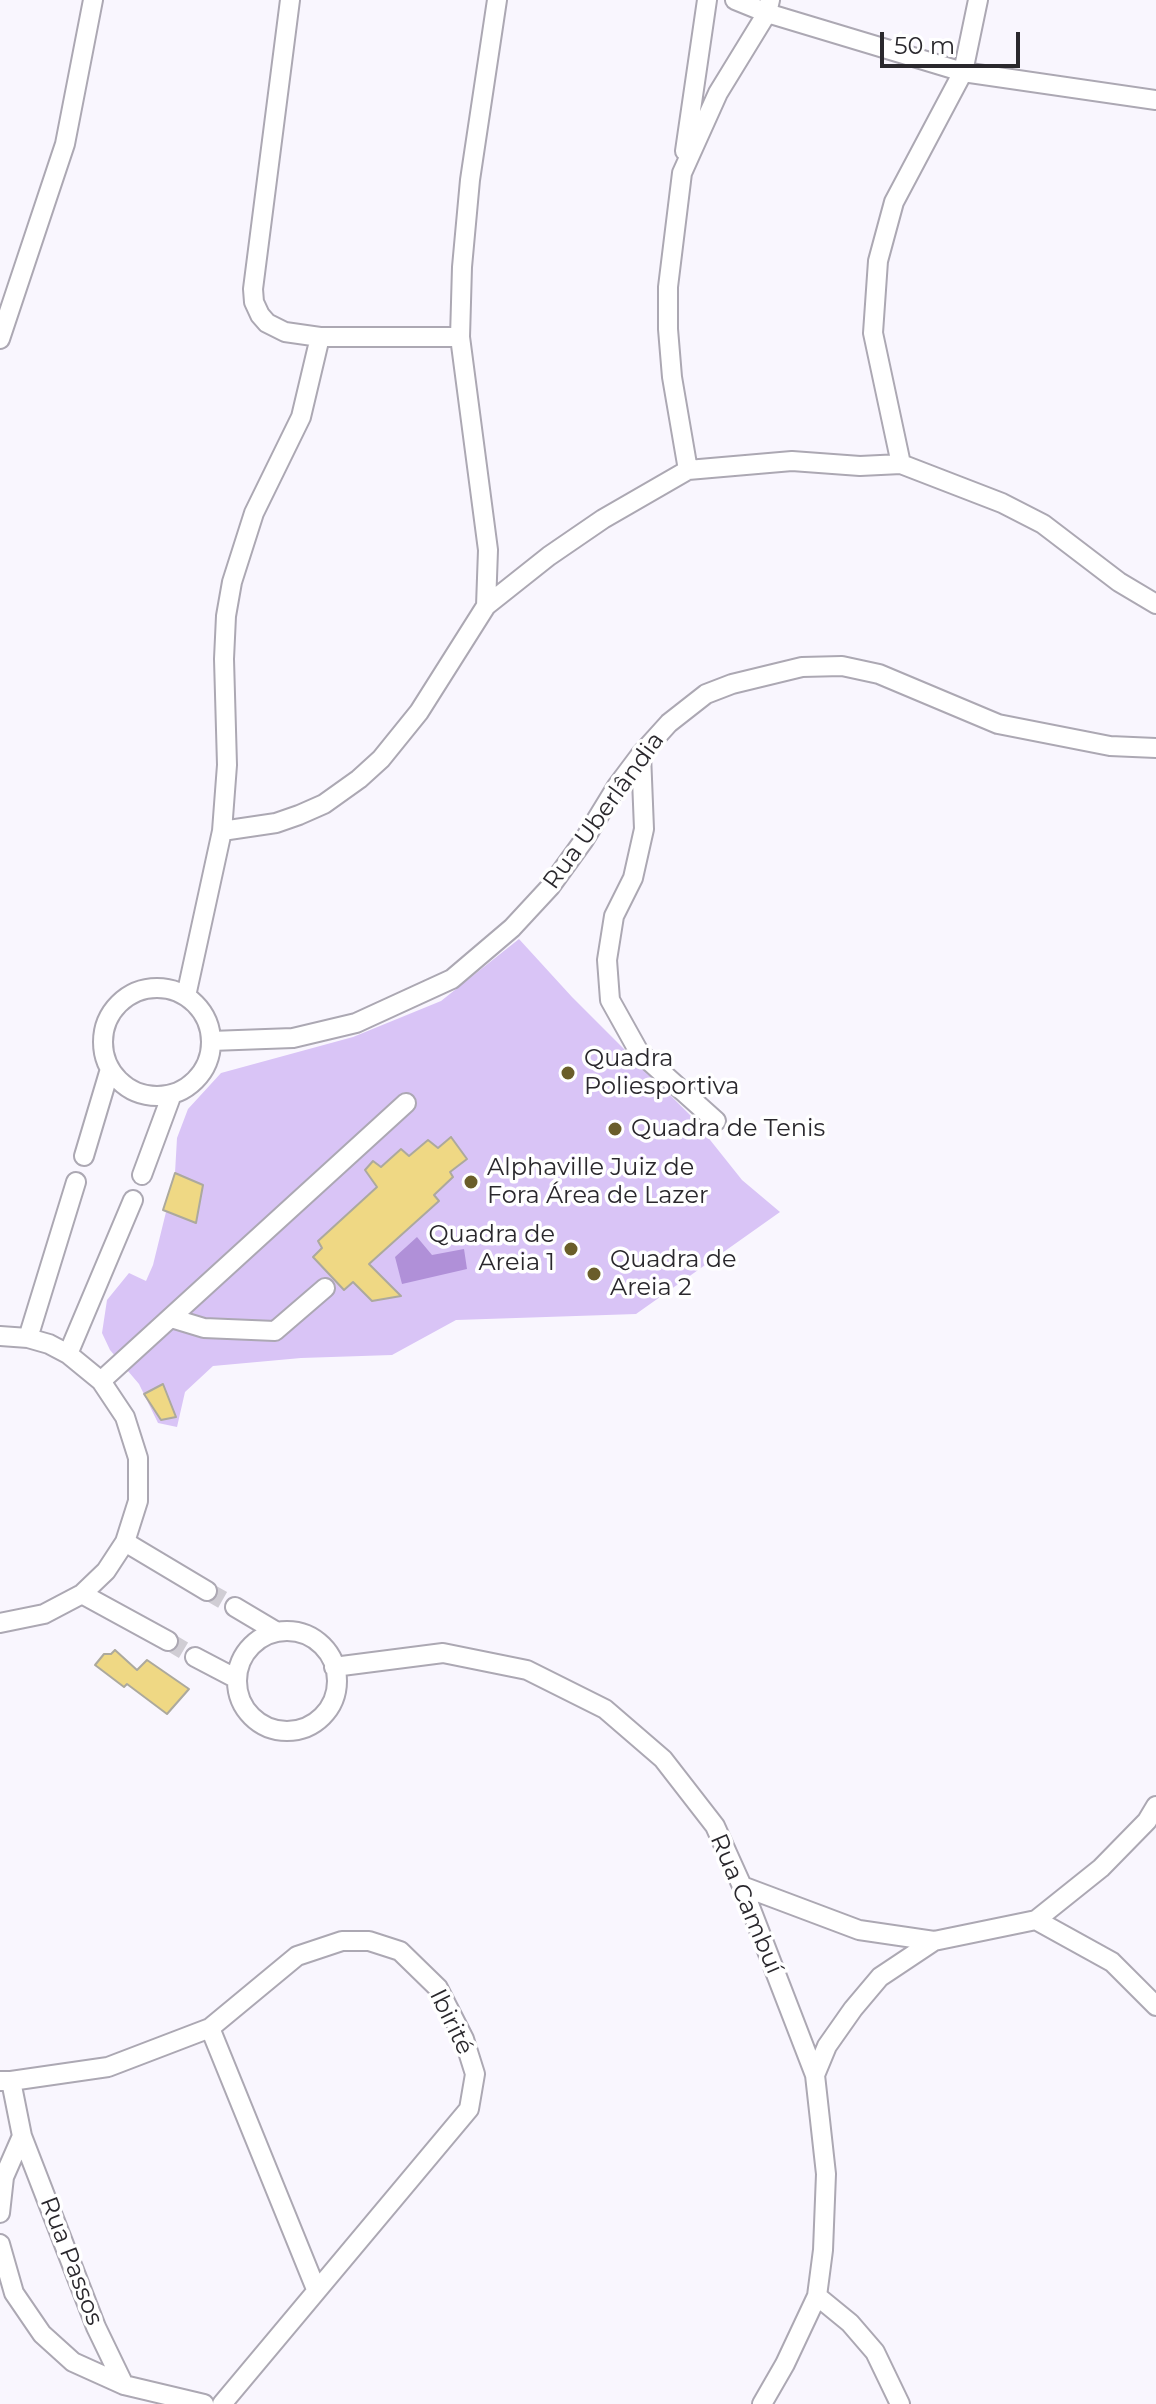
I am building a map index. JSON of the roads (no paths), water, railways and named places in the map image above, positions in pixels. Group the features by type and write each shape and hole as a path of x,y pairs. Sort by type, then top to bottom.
{"street":[{"path":"0,339 65,144 93,0"},
{"path":"290,0 253,289 254,302 260,315 285,332 320,337 460,337"},
{"path":"486,606 488,550 460,337 462,267 470,180 497,0"},
{"path":"688,470 672,377 668,287 707,0"},
{"path":"735,0 769,7 963,72 1156,100"},
{"path":"901,464 873,333 878,261 894,202 963,72 978,0"},
{"path":"682,173 718,93 769,7"},
{"path":"693,87 718,93"},
{"path":"186,996 222,831 227,765 224,659 226,616 232,582 254,513 301,417 320,337"},
{"path":"222,831 276,823 299,815 324,804 359,779 381,759 419,712 486,606 549,556 603,519 688,470 792,461 860,466 901,464 1002,503 1043,524 1119,582 1156,604"},
{"name":"Rua Uberlândia","path":"211,1041 293,1038 356,1023 452,979 512,928 550,887 641,754 669,723 706,694 732,684 802,667 842,666 879,674 998,724 1110,746 1156,748"},
{"path":"641,754 644,829 633,878 614,916 607,960 610,1000 639,1052 716,1121"},
{"path":"151,988 169,989 186,996 199,1008 208,1023 211,1041 209,1058 201,1074 188,1087 172,1094 154,1096 137,1092 122,1083 110,1069 104,1052 103,1034 108,1017 119,1003 134,992 151,988"},
{"path":"84,1156 110,1069"},
{"path":"142,1175 172,1094"},
{"path":"101,1381 406,1103"},
{"path":"28,1338 76,1182"},
{"path":"68,1354 133,1200"},
{"path":"171,1318 204,1328 275,1331 325,1288"},
{"path":"0,1336 28,1338 68,1354 101,1381 125,1417 138,1458 138,1501 125,1542 106,1571 82,1594 44,1614 0,1623"},
{"path":"125,1542 207,1591"},
{"path":"82,1594 168,1641"},
{"path":"235,1607 277,1632"},
{"path":"293,1631 310,1636 323,1647 334,1667 335,1693 329,1708 311,1724 288,1731 258,1721 246,1710 239,1695 237,1679 240,1663 248,1649 261,1638 277,1632 293,1631"},
{"name":"Rua Cambuí","path":"334,1667 443,1653 527,1670 605,1709 663,1759 715,1826 742,1886 815,2075 826,2174 823,2250 817,2296 762,2404"},
{"path":"195,1657 237,1679"},
{"path":"742,1886 859,1930 934,1941 1036,1920 1101,1868 1147,1821 1156,1806"},
{"path":"1036,1920 1112,1962 1156,2006"},
{"name":"Ibirité","path":"5,2081 108,2067 210,2028 297,1956 342,1941 369,1941 400,1951 438,1988 464,2039 475,2074 469,2109 222,2404"},
{"path":"815,2075 827,2046 880,1977 934,1941"},
{"path":"210,2028 316,2289"},
{"name":"Rua Passos","path":"5,2081 22,2136 96,2327 124,2385"},
{"name":"Rua Passos","path":"0,2213 4,2177 22,2136"},
{"name":"Rua Passos","path":"0,2244 14,2293 42,2334 73,2362 124,2385 204,2404"},
{"path":"817,2296 850,2323 875,2352 900,2404"}],"tunnel":[{"path":"207,1591 235,1607"},
{"path":"168,1641 195,1657"}],"place":[{"name":"Quadra Poliesportiva","path":"568,1073"},
{"name":"Quadra de Tenis","path":"615,1129"},
{"name":"Alphaville Juiz de Fora Área de Lazer","path":"471,1182"},
{"name":"Quadra de Areia 1","path":"571,1249"},
{"name":"Quadra de Areia 2","path":"594,1274"}]}
